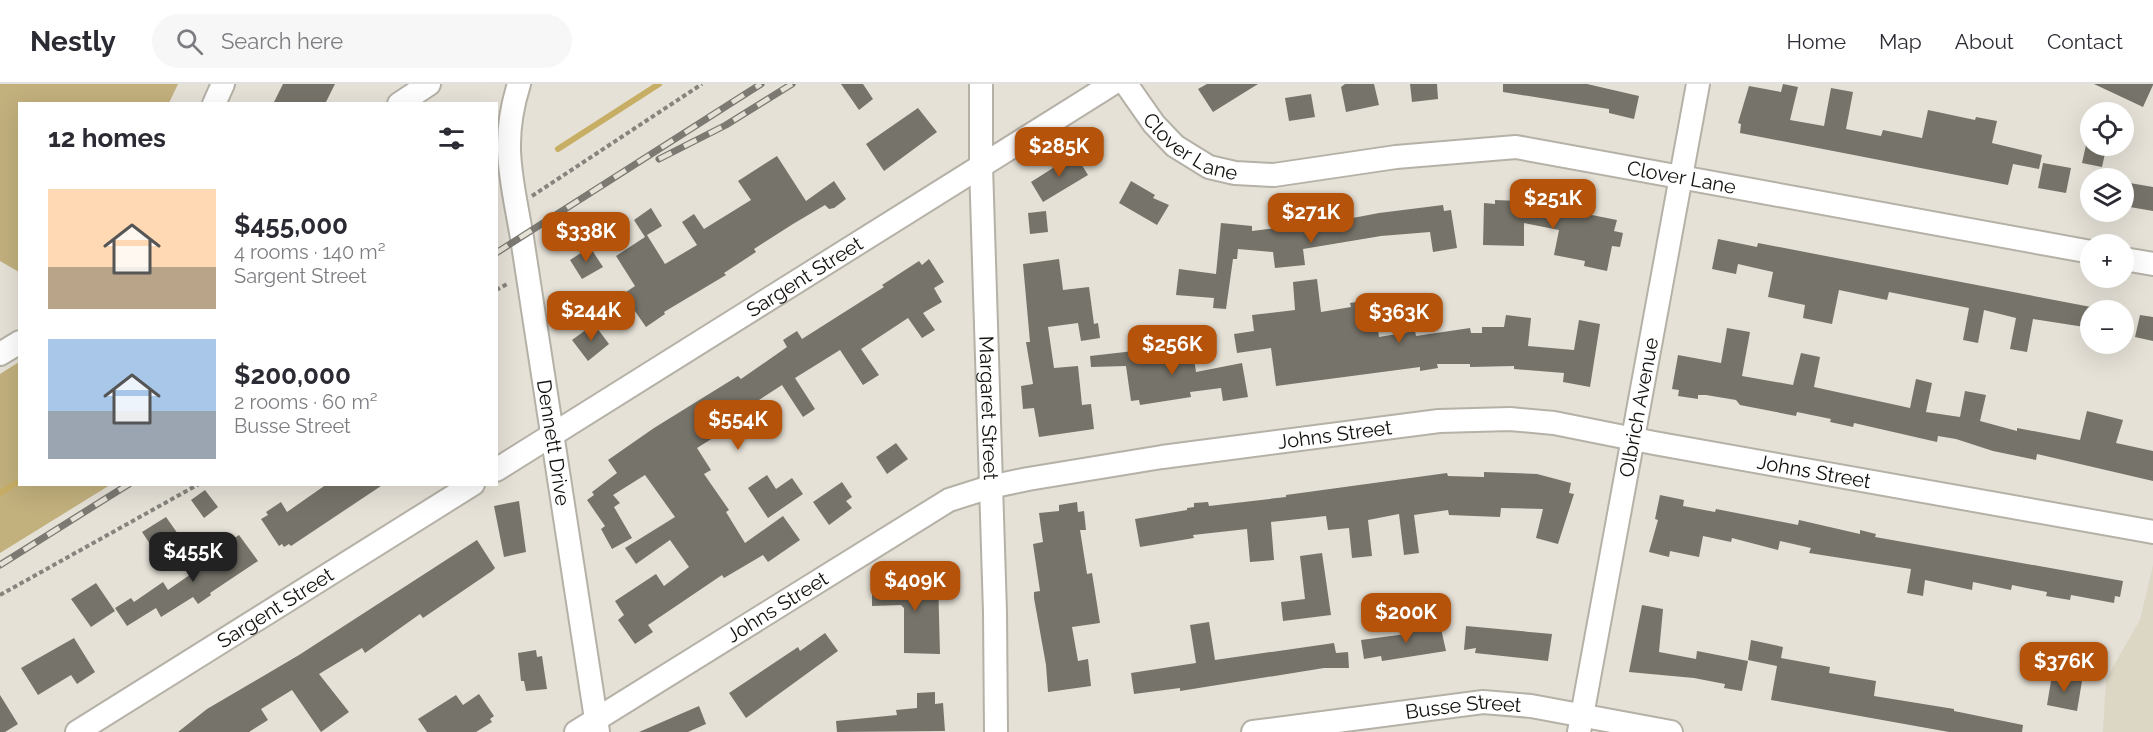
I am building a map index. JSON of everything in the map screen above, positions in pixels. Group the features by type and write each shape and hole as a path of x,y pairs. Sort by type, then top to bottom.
{"street":[{"path":"214,102 223,84"},
{"path":"402,102 429,84"},
{"name":"Dennett Drive","path":"519,84 508,136 509,176 520,229 597,726"},
{"name":"Margaret Street","path":"981,84 981,166 989,338 996,732"},
{"name":"Sargent Street","path":"498,469 1112,84"},
{"name":"Clover Lane","path":"1126,84 1154,124 1175,146 1209,167 1235,173 1274,175 1396,157 1516,147 2080,250"},
{"name":"Olbrich Avenue","path":"1580,724 1698,84"},
{"path":"2134,261 2153,264"},
{"path":"0,354 18,343"},
{"name":"Johns Street","path":"576,732 597,726 949,500 990,486 1162,457 1439,421 1510,419 1543,422 2153,532"},
{"name":"Sargent Street","path":"77,732 470,486"},
{"name":"Busse Street","path":"1253,732 1470,702 1530,706 1580,724 1671,732"}],"path":[{"path":"535,195 702,84"},
{"path":"498,289 503,286"},
{"path":"0,595 195,486"}],"shaded area":[{"path":"0,84 178,84 169,102 18,102 18,271 0,261"},
{"path":"18,363 18,486 108,486 0,553 0,374"},
{"path":"2153,565 2153,732 2103,732 2106,679 2140,620"}],"building":[{"path":"283,84 335,84 326,102 274,102"},
{"path":"841,84 863,84 873,99 859,110"},
{"path":"1207,84 1258,84 1213,112 1198,89"},
{"path":"1345,84 1374,84 1379,105 1346,112 1341,87"},
{"path":"1410,84 1437,84 1438,99 1412,102"},
{"path":"1503,84 1587,84 1639,96 1634,119 1609,113 1609,109 1503,92"},
{"path":"1783,84 1798,87 1790,120 1824,126 1831,88 1853,92 1846,129 1881,136 1883,130 1922,138 1928,110 1975,120 1976,117 1997,121 1992,143 2042,155 2039,169 2013,164 2008,185 1740,133 1741,124 1738,123 1749,86 1781,92"},
{"path":"2094,84 2153,84 2143,107"},
{"path":"1311,94 1315,117 1289,121 1285,98"},
{"path":"918,108 937,132 884,171 866,144"},
{"path":"1075,154 1088,175 1043,202 1031,182"},
{"path":"777,156 806,201 834,181 846,199 834,208 829,209 825,205 793,224 754,249 756,252 724,273 726,275 664,312 665,314 646,327 623,294 635,286 616,256 645,237 634,220 651,208 662,226 647,235 665,264 697,245 682,222 694,214 704,229 751,200 738,181"},
{"path":"2084,156 2104,156 2102,167 2082,163"},
{"path":"2043,163 2071,168 2066,193 2038,188"},
{"path":"1131,181 1155,195 1153,198 1169,205 1157,225 1119,203"},
{"path":"2134,184 2153,187 2153,211 2134,208"},
{"path":"1495,200 1543,202 1573,208 1572,211 1617,220 1614,231 1623,233 1620,247 1612,246 1607,271 1584,266 1585,261 1554,255 1559,230 1524,223 1524,246 1483,245 1484,203 1495,204"},
{"path":"1443,205 1444,211 1451,210 1457,248 1433,252 1430,232 1381,236 1303,249 1305,265 1275,268 1273,252 1238,249 1237,259 1233,259 1226,309 1213,308 1214,298 1176,295 1179,269 1216,274 1221,223 1252,226 1252,231 1300,225 1300,228 1379,213"},
{"path":"1046,211 1048,232 1030,234 1028,213"},
{"path":"1718,239 1757,247 1758,243 2080,305 2080,326 2033,319 2027,352 2010,349 2016,318 1984,310 1978,343 1963,340 1969,308 1889,292 1887,300 1839,290 1832,324 1803,318 1805,305 1768,297 1773,272 1738,264 1736,274 1712,269"},
{"path":"590,247 603,267 582,279 570,260"},
{"path":"929,259 944,282 934,288 942,302 923,313 935,330 922,338 908,318 861,349 879,375 863,385 840,350 795,378 815,409 803,417 782,385 756,402 760,407 754,410 760,418 745,428 740,421 697,448 711,470 704,474 729,510 726,512 745,543 783,516 800,540 768,562 763,555 724,578 722,575 648,625 653,632 635,644 618,620 624,615 615,601 656,574 664,586 689,567 670,540 636,564 625,548 675,517 645,475 613,495 620,503 614,507 632,538 612,549 601,529 605,526 587,500 594,495 592,492 617,473 608,460 654,428 738,376 741,379 787,347 783,340 797,331 802,339 884,287 882,285 919,261 922,265"},
{"path":"1059,259 1063,290 1089,287 1094,324 1098,323 1100,338 1081,341 1078,323 1048,327 1054,368 1078,366 1082,405 1091,404 1094,429 1039,437 1034,408 1023,409 1021,386 1033,384 1026,342 1030,342 1023,264"},
{"path":"1317,279 1321,312 1351,307 1350,303 1374,299 1379,337 1415,331 1416,336 1470,328 1471,333 1482,333 1482,327 1504,327 1506,315 1531,318 1528,346 1574,350 1579,320 1600,324 1590,387 1563,382 1564,373 1514,369 1514,366 1470,367 1470,364 1437,364 1438,368 1420,371 1420,367 1276,386 1271,348 1237,353 1234,334 1254,331 1252,315 1295,310 1293,282"},
{"path":"2140,315 2153,317 2153,341 2135,337"},
{"path":"594,324 609,344 588,361 572,340"},
{"path":"1727,328 1750,332 1742,376 1793,385 1801,353 1820,357 1814,387 1910,408 1916,379 1932,383 1926,412 1960,417 1965,391 1986,395 1980,421 2017,431 2017,428 2080,440 2087,411 2123,420 2116,443 2153,451 2153,481 2037,454 2036,460 1993,451 1956,439 1938,436 1937,442 1854,423 1853,427 1830,422 1831,419 1797,412 1796,416 1740,405 1736,400 1706,395 1698,395 1698,399 1678,396 1679,390 1672,389 1678,355 1721,363"},
{"path":"1169,347 1171,362 1194,359 1196,372 1242,363 1248,397 1223,401 1221,388 1190,392 1191,397 1140,405 1139,400 1131,401 1126,366 1091,367 1090,356"},
{"path":"896,443 908,459 887,474 876,457"},
{"path":"1484,472 1537,474 1571,483 1569,493 1574,494 1558,544 1536,538 1543,509 1501,508 1500,517 1449,515 1448,510 1414,515 1419,553 1404,555 1399,514 1368,520 1372,556 1352,558 1349,528 1328,530 1326,516 1271,522 1274,560 1250,562 1247,529 1193,535 1194,538 1140,547 1135,519 1187,510 1187,508 1194,507 1194,503 1208,502 1209,506 1286,497 1286,495 1447,473 1448,476 1484,477"},
{"path":"767,475 776,489 792,478 803,494 768,518 748,488"},
{"path":"842,482 852,497 846,501 852,508 829,525 813,502"},
{"path":"324,486 381,486 291,546 289,544 284,547 282,544 279,546 261,519 268,515 266,512 281,502 287,512"},
{"path":"205,490 218,507 204,518 191,500"},
{"path":"1660,495 1684,500 1683,506 1715,512 1716,509 1798,525 1799,520 1860,534 1860,530 1876,534 1875,537 2123,581 2120,597 2115,596 2114,603 2071,595 2070,600 2046,596 2047,592 2012,585 2011,590 1973,582 1972,590 1925,580 1923,596 1907,593 1911,569 1809,553 1811,548 1780,541 1778,550 1732,538 1731,542 1703,536 1699,557 1670,551 1669,557 1649,552 1658,520 1655,519"},
{"path":"519,501 526,552 504,557 494,506"},
{"path":"1077,502 1078,512 1084,511 1086,530 1080,530 1087,574 1092,573 1100,623 1072,627 1078,661 1088,659 1091,686 1048,692 1046,665 1034,598 1034,592 1040,591 1033,544 1043,542 1039,513 1059,511 1059,505"},
{"path":"166,517 178,534 154,550 142,532"},
{"path":"239,535 258,561 210,593 211,595 198,604 193,597 161,617 156,608 127,626 115,608 131,598 134,602 163,582 168,590 207,563 204,558"},
{"path":"477,540 495,568 492,571 423,618 420,614 365,653 362,648 319,674 349,712 321,732 292,690 261,709 268,720 249,732 178,732 207,709 299,655"},
{"path":"1322,553 1331,615 1283,621 1281,602 1305,599 1300,556"},
{"path":"938,578 940,654 904,653 904,608 901,605 872,606 872,584 900,584 900,579"},
{"path":"96,583 115,611 91,627 71,599"},
{"path":"1642,605 1663,609 1659,652 1696,659 1697,651 1748,661 1742,691 1724,688 1725,684 1694,678 1629,672"},
{"path":"1209,622 1215,660 1334,643 1336,653 1348,652 1349,668 1324,668 1180,691 1180,688 1134,694 1131,673 1196,663 1190,625"},
{"path":"1440,624 1446,651 1382,661 1381,656 1364,659 1361,640 1406,634 1406,630"},
{"path":"1466,626 1552,634 1548,661 1475,653 1476,648 1464,650"},
{"path":"825,633 838,651 746,718 729,693 798,647 800,651"},
{"path":"74,638 95,672 77,684 71,675 38,695 21,668"},
{"path":"1751,640 1783,647 1781,658 1830,667 1829,673 1876,681 1874,696 1954,709 1954,711 2023,725 2022,732 1949,732 1771,700 1777,666 1748,660"},
{"path":"536,650 537,657 542,656 547,689 526,691 524,681 521,681 518,653"},
{"path":"2052,675 2082,681 2077,711 2047,705"},
{"path":"935,692 935,704 943,703 945,731 837,732 836,721 897,715 896,710 917,708 917,693"},
{"path":"479,694 494,716 490,719 492,722 476,732 427,732 418,719 456,695 463,705"},
{"path":"0,695 18,724 5,732 0,732"},
{"path":"699,706 706,724 688,732 639,732"}],"waterway":[{"path":"558,149 659,84"},
{"path":"0,493 18,482"}],"railway":[{"path":"498,252 761,84"},
{"path":"659,159 726,125 792,84"},
{"path":"0,565 126,486"}]}
